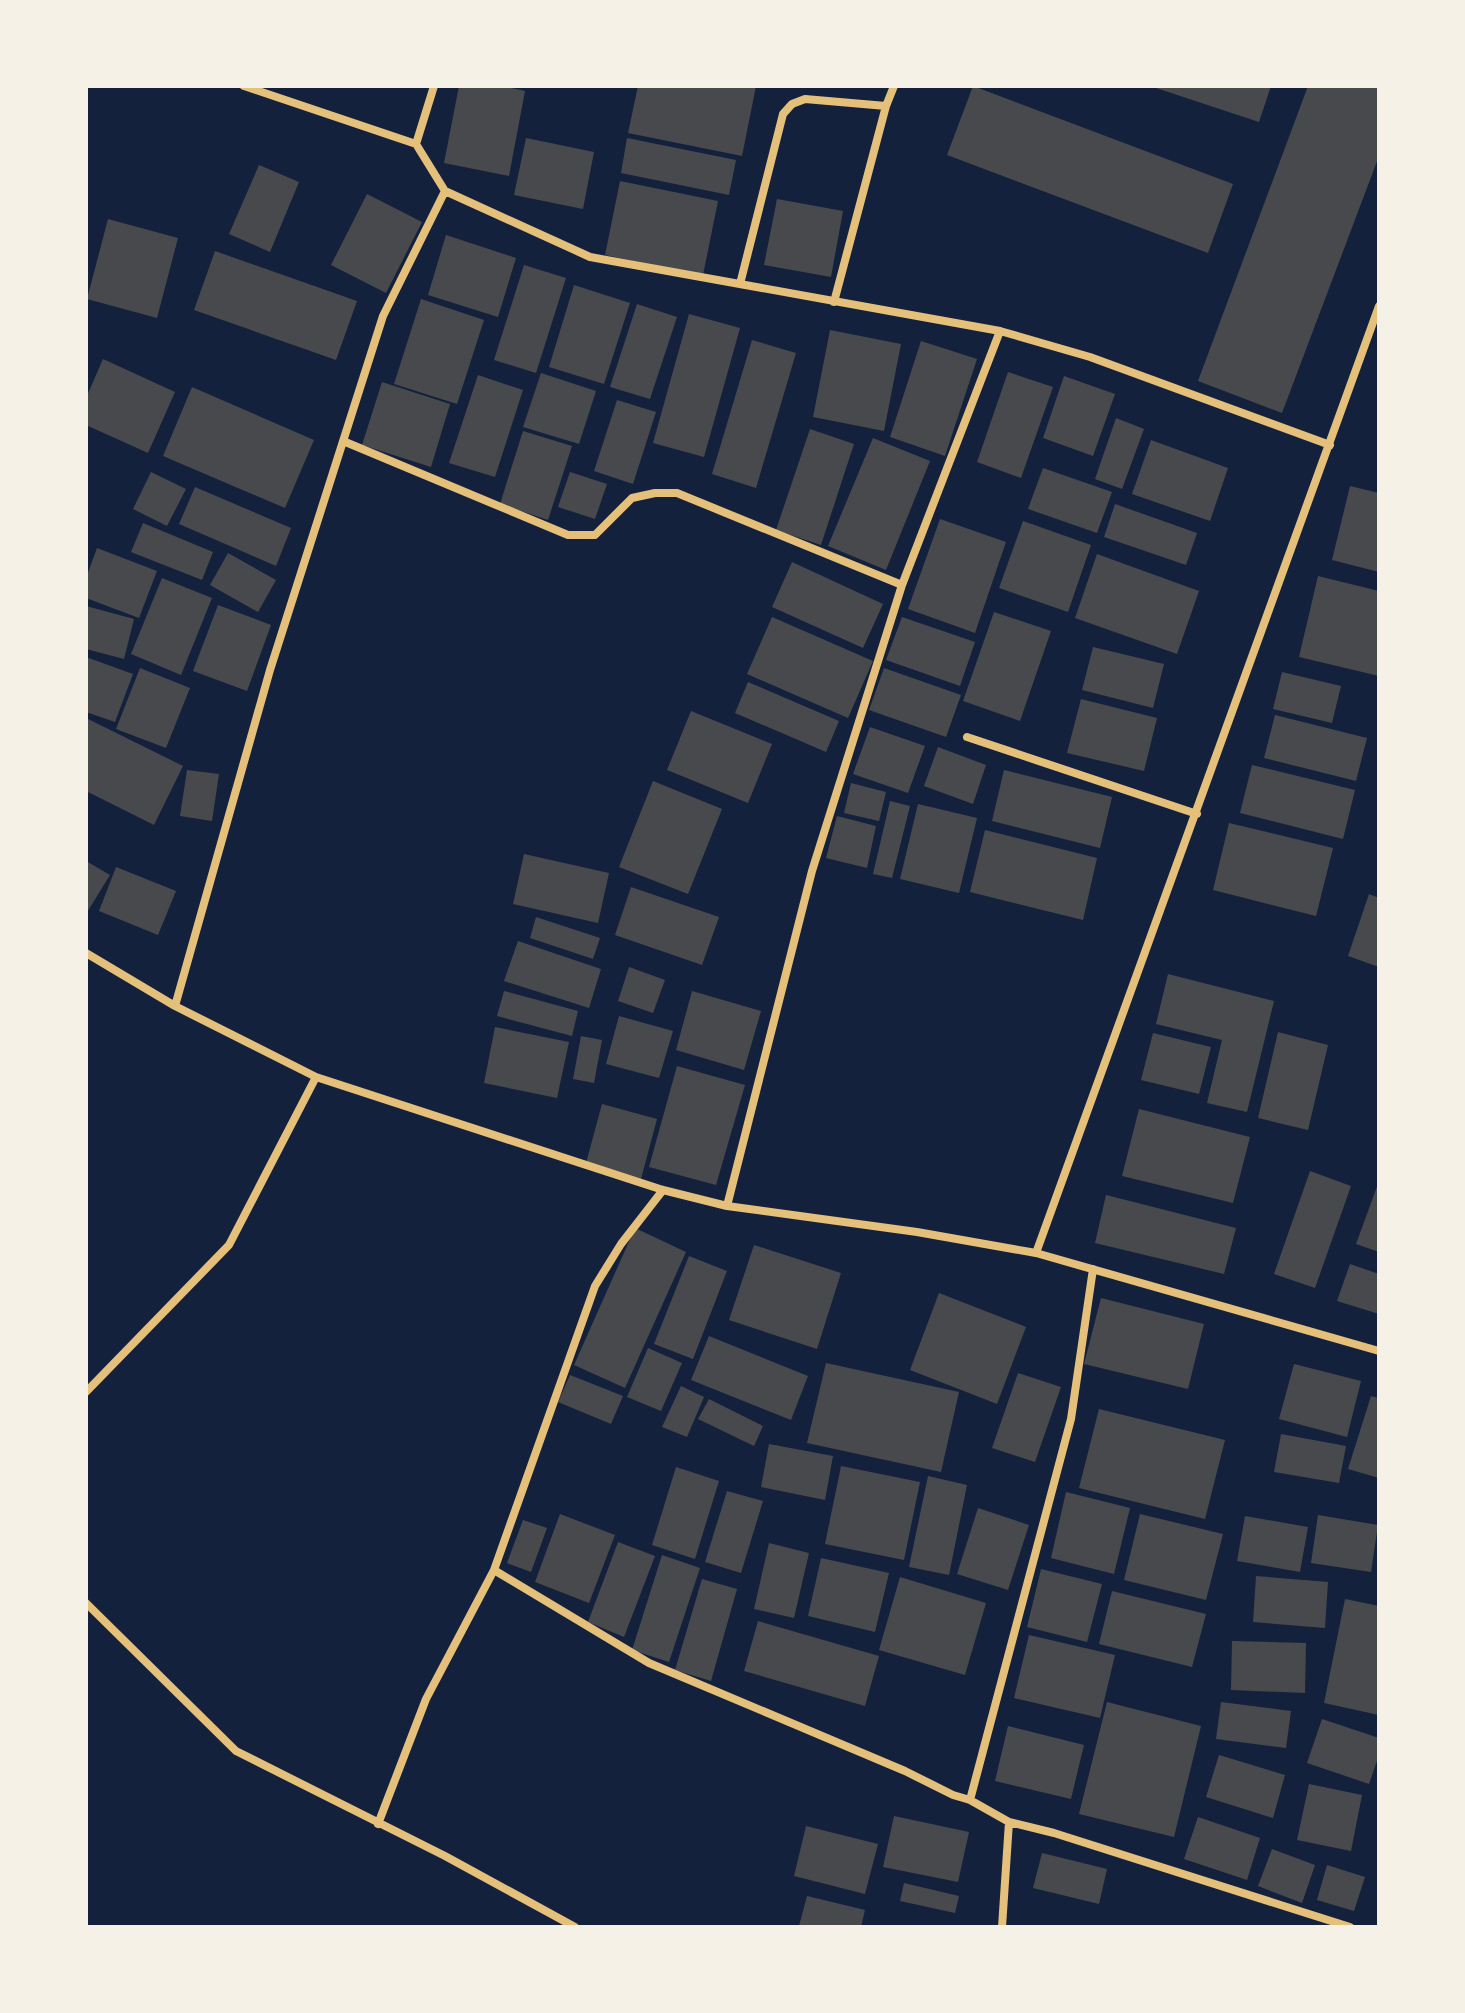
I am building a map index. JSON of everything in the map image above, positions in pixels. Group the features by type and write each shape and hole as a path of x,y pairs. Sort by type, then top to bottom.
{"street":[{"path":"244,86 416,144 445,191 590,257 1000,331 1090,357 1330,445"},
{"path":"416,144 434,86"},
{"path":"834,302 894,86"},
{"path":"740,284 783,114 792,104 805,99 886,106"},
{"path":"175,1006 270,670 383,316 445,191"},
{"path":"1036,1253 1379,306"},
{"path":"727,1206 812,871 902,585 1000,331"},
{"path":"343,441 568,535 595,535 632,498 655,493 677,493 902,585"},
{"path":"967,737 1197,814"},
{"path":"86,953 175,1006 316,1077 663,1190 727,1206 917,1232 1036,1253 1379,1351"},
{"path":"86,1392 229,1245 316,1077"},
{"path":"378,1824 426,1699 494,1570 595,1286 621,1244 663,1190"},
{"path":"970,1800 1071,1419 1093,1269"},
{"path":"494,1570 649,1663 905,1771 970,1800 1009,1822 1054,1833 1320,1922 1350,1927"},
{"path":"86,1603 236,1751 445,1856 575,1927"},
{"path":"1002,1927 1009,1822"}],"building":[{"path":"459,86 502,86 525,91 509,176 444,163"},
{"path":"638,86 756,86 742,156 628,133"},
{"path":"973,86 1233,184 1208,253 947,155"},
{"path":"1150,86 1271,86 1259,122"},
{"path":"1308,86 1379,86 1379,156 1282,413 1198,381"},
{"path":"526,138 594,152 583,209 514,195"},
{"path":"627,138 736,160 729,195 621,173"},
{"path":"259,165 299,182 270,252 229,234"},
{"path":"620,181 718,201 703,275 605,255"},
{"path":"367,194 422,222 386,293 331,265"},
{"path":"777,199 843,211 831,277 764,265"},
{"path":"108,219 178,238 157,318 87,299"},
{"path":"446,235 516,258 498,317 428,295"},
{"path":"215,251 357,301 336,360 194,310"},
{"path":"524,265 566,278 536,373 494,360"},
{"path":"574,285 630,303 604,384 549,367"},
{"path":"421,299 484,320 457,404 394,384"},
{"path":"637,304 677,317 650,399 610,387"},
{"path":"689,314 740,328 704,457 653,443"},
{"path":"830,330 901,344 884,431 813,417"},
{"path":"752,340 796,353 756,488 712,474"},
{"path":"921,341 977,359 945,456 890,437"},
{"path":"103,359 175,392 148,453 86,425 86,398"},
{"path":"1008,372 1053,387 1021,478 977,462"},
{"path":"541,373 596,391 579,444 523,427"},
{"path":"478,375 523,390 495,477 449,463"},
{"path":"1064,376 1115,394 1093,456 1043,438"},
{"path":"382,382 450,404 431,467 362,445"},
{"path":"192,387 314,440 285,508 163,456"},
{"path":"617,400 656,412 633,484 594,471"},
{"path":"1116,418 1144,429 1122,489 1095,479"},
{"path":"810,429 854,444 821,545 776,530"},
{"path":"523,431 572,446 548,520 500,504"},
{"path":"873,438 930,461 886,570 828,546"},
{"path":"1151,440 1228,468 1210,521 1132,494"},
{"path":"1043,468 1112,492 1097,533 1028,509"},
{"path":"151,472 186,489 167,526 133,509"},
{"path":"570,472 607,484 595,519 558,507"},
{"path":"1350,486 1379,493 1379,572 1332,560"},
{"path":"195,487 291,528 276,566 179,524"},
{"path":"1115,504 1197,533 1186,565 1104,537"},
{"path":"940,519 1006,542 975,633 908,609"},
{"path":"1023,521 1091,545 1068,612 999,588"},
{"path":"143,523 213,552 202,580 131,552"},
{"path":"97,548 157,571 139,618 86,598 86,578"},
{"path":"228,553 276,580 258,612 210,585"},
{"path":"1097,554 1199,591 1177,654 1075,618"},
{"path":"792,562 883,604 863,648 772,607"},
{"path":"1318,576 1379,591 1379,676 1299,657"},
{"path":"162,578 212,598 181,675 131,654"},
{"path":"218,605 271,625 247,691 193,671"},
{"path":"86,606 134,619 124,659 86,649"},
{"path":"994,612 1051,631 1020,721 963,701"},
{"path":"772,617 873,661 848,718 747,674"},
{"path":"902,617 975,642 960,686 886,660"},
{"path":"1093,647 1164,664 1153,708 1082,690"},
{"path":"86,657 133,674 115,722 86,712"},
{"path":"140,668 190,688 166,748 116,729"},
{"path":"884,668 961,695 946,737 869,710"},
{"path":"1282,672 1341,686 1332,723 1273,709"},
{"path":"748,682 839,721 826,752 735,713"},
{"path":"1081,699 1157,718 1144,771 1067,753"},
{"path":"691,711 772,744 748,803 667,770"},
{"path":"1275,715 1367,738 1356,781 1264,758"},
{"path":"86,718 183,766 154,825 86,791"},
{"path":"870,727 925,746 908,793 853,774"},
{"path":"938,747 986,765 973,804 924,786"},
{"path":"1252,765 1355,790 1343,839 1240,813"},
{"path":"187,770 219,774 212,821 180,816"},
{"path":"1004,770 1112,797 1100,848 992,821"},
{"path":"653,781 722,809 688,894 619,867"},
{"path":"851,783 886,792 879,821 844,813"},
{"path":"890,801 910,806 892,878 873,874"},
{"path":"918,804 977,818 959,893 900,879"},
{"path":"837,816 876,826 867,868 826,858"},
{"path":"1229,823 1333,848 1316,916 1213,890"},
{"path":"985,830 1097,858 1083,920 970,892"},
{"path":"524,854 609,873 598,923 513,904"},
{"path":"86,861 110,875 86,914"},
{"path":"116,867 176,891 158,935 99,911"},
{"path":"631,887 719,917 702,965 615,935"},
{"path":"1369,894 1379,898 1379,967 1348,956"},
{"path":"536,917 600,938 593,959 530,938"},
{"path":"518,941 601,969 589,1008 504,981"},
{"path":"629,967 665,980 653,1013 618,1001"},
{"path":"1168,974 1274,1001 1247,1112 1207,1103 1222,1040 1156,1024"},
{"path":"504,991 578,1011 572,1036 497,1016"},
{"path":"692,991 761,1011 744,1070 676,1050"},
{"path":"619,1016 673,1031 659,1078 606,1064"},
{"path":"495,1027 569,1042 557,1098 484,1083"},
{"path":"1278,1032 1328,1045 1308,1130 1258,1118"},
{"path":"1153,1033 1211,1047 1199,1094 1141,1080"},
{"path":"581,1036 602,1040 594,1083 573,1079"},
{"path":"677,1066 745,1085 716,1185 649,1167"},
{"path":"602,1104 657,1119 641,1179 586,1163"},
{"path":"1139,1109 1250,1137 1233,1203 1122,1176"},
{"path":"1310,1171 1351,1186 1315,1288 1274,1274"},
{"path":"1379,1181 1379,1252 1356,1244"},
{"path":"1106,1195 1236,1228 1224,1274 1095,1243"},
{"path":"635,1228 686,1252 625,1388 574,1365"},
{"path":"754,1245 841,1273 817,1349 729,1320"},
{"path":"689,1256 727,1271 693,1359 654,1344"},
{"path":"1350,1264 1379,1274 1379,1314 1337,1301"},
{"path":"939,1293 1026,1327 997,1404 910,1370"},
{"path":"1101,1298 1204,1324 1188,1389 1084,1364"},
{"path":"709,1336 808,1376 791,1420 691,1380"},
{"path":"648,1348 682,1363 661,1411 627,1397"},
{"path":"826,1363 959,1392 941,1472 807,1443"},
{"path":"1294,1364 1361,1381 1347,1437 1279,1419"},
{"path":"1018,1373 1061,1387 1035,1462 992,1448"},
{"path":"570,1375 623,1396 611,1424 558,1402"},
{"path":"681,1386 704,1397 687,1437 662,1427"},
{"path":"1371,1396 1379,1398 1379,1478 1348,1469"},
{"path":"709,1399 763,1426 754,1446 698,1419"},
{"path":"1099,1409 1225,1440 1205,1519 1079,1488"},
{"path":"1281,1434 1346,1446 1339,1483 1274,1472"},
{"path":"769,1444 833,1456 825,1500 761,1487"},
{"path":"841,1466 920,1482 904,1560 825,1544"},
{"path":"676,1467 719,1481 695,1559 652,1545"},
{"path":"928,1476 967,1485 949,1575 909,1567"},
{"path":"727,1491 763,1501 741,1573 705,1562"},
{"path":"1066,1492 1130,1508 1114,1574 1051,1558"},
{"path":"978,1508 1029,1525 1008,1590 957,1574"},
{"path":"560,1514 615,1535 589,1603 535,1582"},
{"path":"1140,1514 1223,1534 1206,1600 1124,1580"},
{"path":"1318,1515 1378,1525 1371,1572 1311,1563"},
{"path":"1245,1516 1308,1527 1300,1572 1237,1561"},
{"path":"523,1520 547,1528 531,1572 507,1563"},
{"path":"618,1542 655,1556 624,1637 588,1622"},
{"path":"769,1543 809,1553 794,1618 754,1609"},
{"path":"662,1555 700,1568 669,1662 632,1650"},
{"path":"821,1558 889,1573 875,1632 808,1616"},
{"path":"1041,1569 1102,1584 1087,1642 1027,1627"},
{"path":"1256,1576 1328,1582 1325,1628 1253,1622"},
{"path":"900,1577 986,1603 965,1675 879,1650"},
{"path":"702,1579 737,1589 711,1681 675,1670"},
{"path":"1112,1591 1206,1614 1192,1667 1099,1644"},
{"path":"1345,1599 1379,1606 1379,1715 1324,1703"},
{"path":"758,1621 879,1656 865,1706 744,1671"},
{"path":"1029,1635 1115,1655 1100,1718 1014,1698"},
{"path":"1232,1641 1306,1643 1305,1693 1231,1690"},
{"path":"1107,1702 1201,1726 1174,1837 1079,1814"},
{"path":"1221,1702 1291,1711 1286,1748 1216,1739"},
{"path":"1322,1719 1379,1738 1379,1755 1369,1784 1307,1763"},
{"path":"1008,1726 1084,1745 1071,1799 995,1781"},
{"path":"1219,1755 1285,1775 1273,1818 1206,1797"},
{"path":"1309,1784 1362,1795 1351,1851 1297,1840"},
{"path":"894,1816 969,1832 958,1882 883,1867"},
{"path":"1198,1817 1260,1838 1247,1880 1184,1859"},
{"path":"806,1826 878,1844 865,1894 794,1876"},
{"path":"1272,1849 1315,1865 1302,1903 1258,1886"},
{"path":"1042,1853 1107,1869 1099,1904 1033,1888"},
{"path":"1327,1865 1365,1877 1354,1911 1317,1900"},
{"path":"904,1883 959,1896 955,1913 900,1901"},
{"path":"807,1896 865,1910 861,1927 799,1926"}]}
